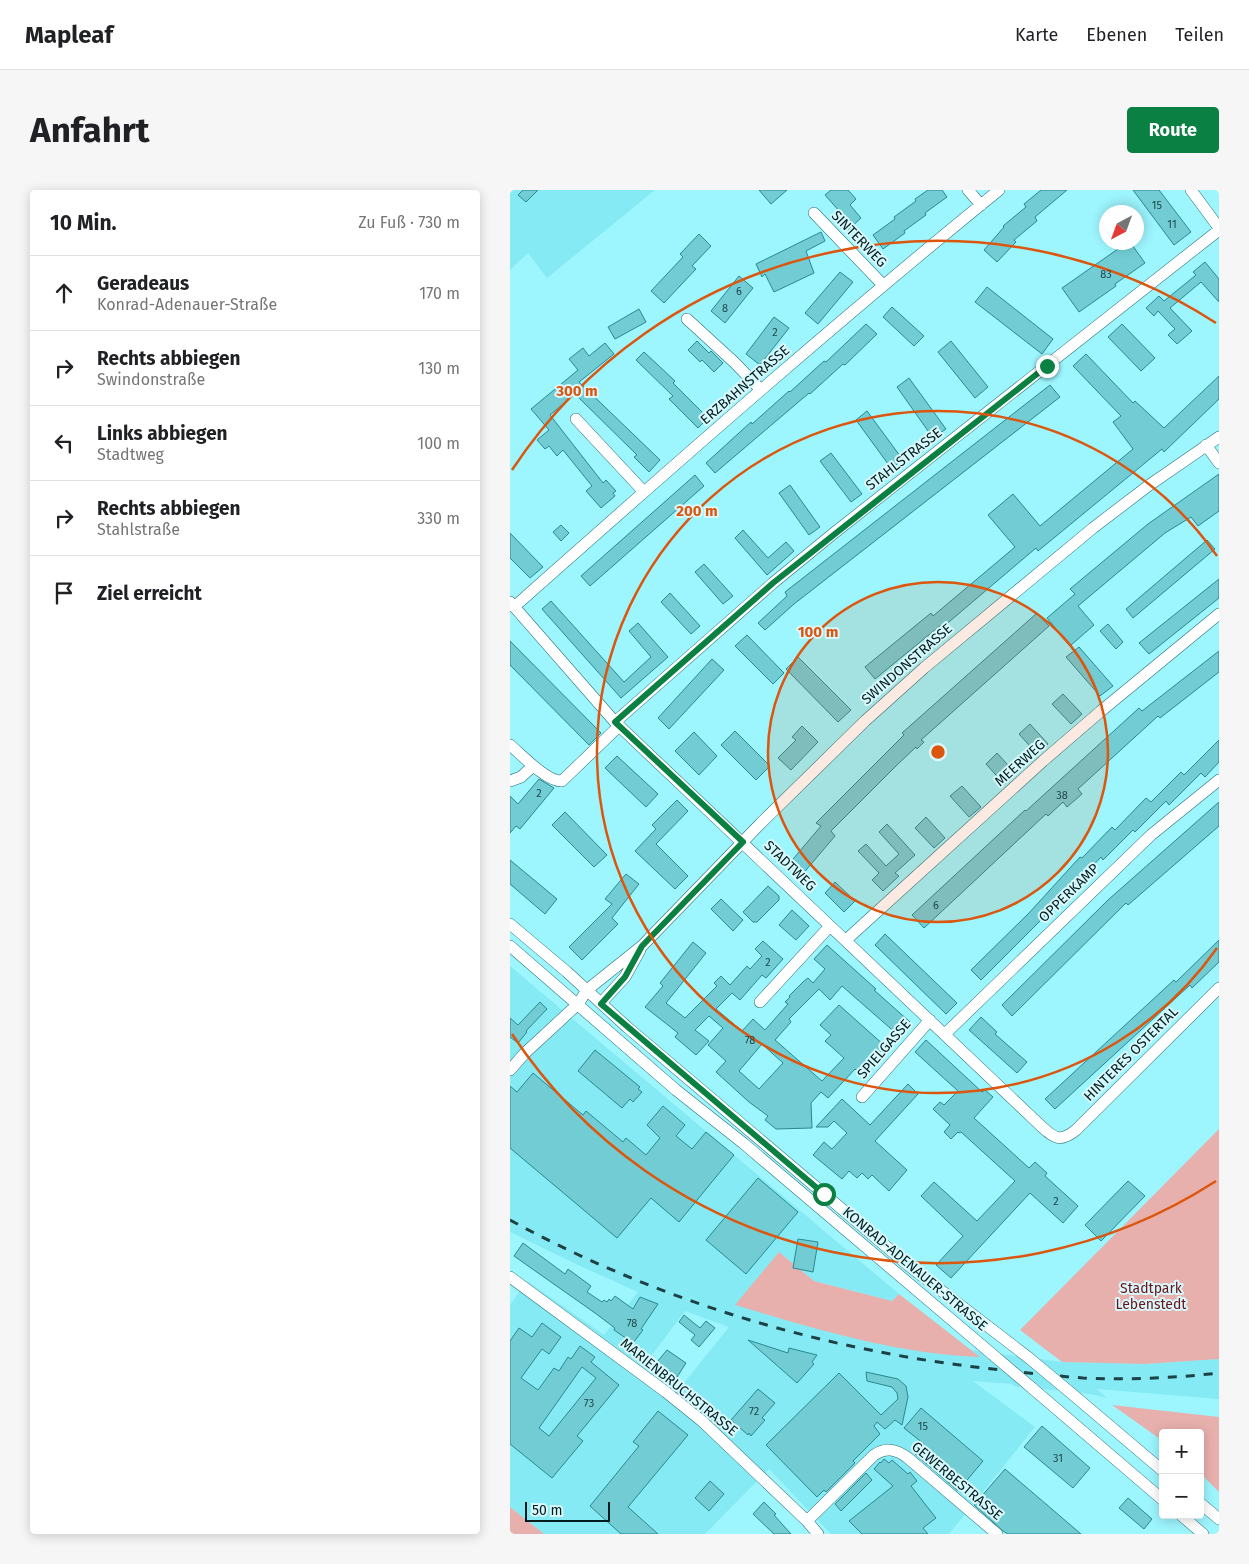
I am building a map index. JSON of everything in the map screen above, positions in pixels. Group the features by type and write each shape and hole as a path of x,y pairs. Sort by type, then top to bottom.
{"street":[{"path":"968,190 981,205"},
{"name":"ERZBAHNSTRASSE","path":"512,604 883,285 999,190"},
{"path":"1191,190 1219,229"},
{"name":"SINTERWEG","path":"814,213 883,285"},
{"name":"STAHLSTRASSE","path":"534,766 556,781 562,780 617,724 773,583 1219,229"},
{"path":"687,319 761,390"},
{"path":"576,419 644,492"},
{"name":"SWINDONSTRASSE","path":"587,990 642,946 865,721 924,668 1092,528 1219,437"},
{"path":"1206,445 1219,463"},
{"name":"STADTWEG","path":"512,604 617,724 1050,1134 1062,1138"},
{"name":"MEERWEG","path":"846,940 1043,761 1219,614"},
{"path":"510,745 534,766 521,777 510,781"},
{"name":"OPPERKAMP","path":"945,1034 1151,835 1219,780"},
{"name":"KONRAD-ADENAUER-STRASSE","path":"510,924 601,1004 908,1265 1029,1358 1159,1468"},
{"path":"760,1002 830,926"},
{"name":"KONRAD-ADENAUER-STRASSE","path":"510,946 676,1090 743,1143 1159,1497"},
{"name":"SWINDONSTRASSE","path":"601,1004 625,977 642,946"},
{"name":"HINTERES OSTERTAL","path":"1062,1138 1076,1130 1219,988"},
{"path":"510,1070 525,1053 578,1004 587,990"},
{"path":"578,1004 601,1004"},
{"name":"SPIELGASSE","path":"862,1097 930,1020"},
{"name":"MARIENBRUCHSTRASSE","path":"510,1277 666,1392 702,1421 807,1521 818,1534"},
{"name":"GEWERBESTRASSE","path":"807,1521 874,1455 881,1450 891,1450 900,1452 908,1458 997,1534"},
{"path":"1204,1506 1219,1518"},
{"path":"1186,1519 1203,1534"}],"shaded area":[{"path":"510,190 655,190 547,278 528,253 510,270"},
{"path":"510,966 899,1294 892,1301 814,1281 779,1252 736,1305 979,1357 972,1350 1062,1362 1145,1364 1219,1359 1219,1399 1097,1389 1107,1398 1090,1394 1014,1386 1012,1384 973,1381 1035,1427 949,1534 831,1534 769,1469 705,1534 544,1534 510,1507 510,1305 527,1281 604,1335 638,1292 510,1232","holes":["685,1311 729,1327 679,1389 645,1364"]}],"green space":[{"name":"Stadtpark Lebenstedt","path":"1219,1129 1219,1359 1145,1364 1062,1362 1020,1330"},
{"path":"779,1252 814,1281 892,1301 899,1294 980,1357 949,1355 887,1346 795,1323 735,1305"},
{"path":"1112,1405 1219,1417 1219,1492 1204,1477 1204,1429 1159,1429 1159,1438"},
{"path":"510,1507 544,1534 510,1534"}],"building":[{"path":"523,190 538,190 526,202 518,195"},
{"path":"759,190 787,190 771,204"},
{"path":"831,190 848,190 856,199 850,205 861,218 848,230 836,216 840,212 825,195"},
{"path":"928,190 942,190 947,197 883,249 873,235 895,219 894,217"},
{"path":"1041,190 1067,190 1035,217 1037,221 1014,240 1016,242 997,262 984,250 1003,226 1026,207 1024,204"},
{"path":"1133,190 1159,190 1191,232 1174,245"},
{"path":"821,232 825,241 806,251 814,273 774,292 765,274 762,277 756,264"},
{"path":"699,234 711,246 692,266 696,269 664,303 651,291 683,257 680,254"},
{"path":"1117,250 1136,250 1145,263 1079,312 1062,288"},
{"path":"1205,262 1219,279 1219,302 1201,282 1170,308 1192,331 1177,344 1168,335 1175,329 1158,311 1154,316 1146,308 1159,296 1164,301 1196,275 1193,272"},
{"path":"840,272 853,282 818,324 805,313"},
{"path":"739,276 753,288 725,323 711,311"},
{"path":"987,287 1053,339 1042,354 975,302"},
{"path":"892,307 924,336 914,346 883,317"},
{"path":"639,309 646,322 615,339 608,327"},
{"path":"774,317 789,328 760,365 746,354"},
{"path":"866,324 877,334 845,365 843,364 715,473 706,463 751,422 752,424 824,361 826,362"},
{"path":"1122,324 1155,358 1141,371 1108,337"},
{"path":"697,341 723,363 714,372 688,350"},
{"path":"951,341 988,387 975,398 938,352"},
{"path":"605,343 614,354 579,382 660,460 649,472 634,457 637,455 575,394 550,415 603,483 606,480 616,491 613,493 615,496 601,508 586,491 592,486 563,450 557,456 549,446 545,449 537,440 549,430 531,409 578,370 569,359 583,348 589,356"},
{"path":"644,352 675,381 673,383 708,418 698,428 669,399 673,396 636,360"},
{"path":"1086,354 1133,403 1135,401 1164,428 1219,376 1219,399 1164,452 1162,449 1038,551 1036,548 943,627 941,625 875,679 865,667 931,613 933,616 1015,547 988,515 1013,494 1040,526 1133,449 1113,422 1121,416 1073,366"},
{"path":"909,378 946,429 933,438 897,387"},
{"path":"1050,385 1060,397 794,604 765,630 758,623 787,596 785,592"},
{"path":"867,411 903,460 891,468 856,420"},
{"path":"831,453 862,494 851,502 820,461"},
{"path":"1219,474 1219,511 1198,526 1191,517 1165,533 1078,606 1094,625 1070,646 1047,618 1075,594 1070,589 1148,524"},
{"path":"695,475 704,486 590,586 581,576"},
{"path":"790,485 820,527 809,535 779,493"},
{"path":"561,525 569,533 561,541 553,532"},
{"path":"743,530 768,558 786,542 794,551 767,575 735,538"},
{"path":"510,533 543,567 530,578 510,558"},
{"path":"1207,540 1215,549 1133,618 1126,609"},
{"path":"704,564 733,596 723,604 695,572"},
{"path":"1219,579 1219,598 1149,654 1139,643"},
{"path":"670,593 700,626 691,634 661,602"},
{"path":"551,601 624,682 651,657 629,631 638,623 668,657 621,698 542,609"},
{"path":"1037,613 1049,626 921,740 924,742 899,763 831,831 835,836 801,876 788,865 821,826 816,823 904,735 902,733"},
{"path":"1108,624 1123,642 1116,649 1100,631"},
{"path":"747,635 784,673 773,684 735,646"},
{"path":"510,641 601,733 589,745 510,665"},
{"path":"1079,647 1113,686 1100,696 1066,657"},
{"path":"1219,651 1219,672 1160,718 1158,716 1078,789 1082,794 1067,807 1063,802 1048,816 1046,814 924,928 912,915 1139,708 1142,711"},
{"path":"798,657 851,710 838,722 786,669"},
{"path":"712,659 724,670 669,729 658,718"},
{"path":"1063,694 1082,714 1071,724 1052,704"},
{"path":"1030,724 1048,744 1037,754 1019,734"},
{"path":"802,726 818,742 791,770 778,758 796,740 792,737"},
{"path":"735,731 770,766 756,780 721,745"},
{"path":"694,732 717,756 699,775 675,751"},
{"path":"1219,740 1219,762 1205,777 1201,773 1169,805 1166,801 1103,860 1101,857 981,980 971,970 1029,913 1080,857 1082,858 1112,827 1115,830 1146,798 1151,802 1181,772 1184,775"},
{"path":"997,753 1016,774 1004,784 986,764"},
{"path":"617,756 658,794 646,807 605,768"},
{"path":"539,779 554,788 520,829 516,826 510,833 510,796 518,804"},
{"path":"962,786 981,807 969,817 950,796"},
{"path":"677,800 688,811 656,844 688,876 675,889 635,851 656,829 652,825"},
{"path":"1219,802 1219,826 1128,905 1126,903 1012,1016 1002,1005 1108,900"},
{"path":"565,812 607,855 594,867 552,825"},
{"path":"926,817 945,838 934,848 915,828"},
{"path":"887,824 915,855 895,873 899,876 883,891 872,880 879,873 858,851 866,844 886,866 899,854 879,832"},
{"path":"510,860 557,899 545,914 510,884"},
{"path":"626,874 639,884 612,918 618,924 582,960 569,947 612,904 605,899"},
{"path":"835,882 855,901 844,912 825,893"},
{"path":"768,886 779,896 779,900 757,922 753,922 743,912"},
{"path":"721,899 743,920 733,931 711,909"},
{"path":"792,910 809,926 796,940 779,925"},
{"path":"885,934 957,1003 946,1014 875,945"},
{"path":"1219,940 1219,962 1192,988 1190,985 1055,1109 1045,1099 1174,980 1176,982"},
{"path":"763,941 783,959 766,978 762,975 740,1000 732,993 716,1009 742,1031 753,1019 765,1030 788,1004 785,1002 789,996 803,982 808,978 813,983 825,969 814,959 827,945 910,1022 898,1035 842,986 830,1000 819,989 789,1019 791,1022 775,1040 822,1081 844,1058 825,1041 831,1035 820,1025 839,1005 885,1046 862,1075 855,1069 828,1098 821,1092 811,1103 812,1128 776,1129 765,1120 768,1116 749,1102 716,1072 726,1061 708,1045 723,1028 709,1016 695,1030 709,1041 696,1055 675,1037 678,1033 645,1007 663,986 660,983 693,942 706,953 666,1003 685,1018 717,986 714,983 721,976 730,985 747,966 750,969 762,956 755,949","holes":["762,1044 783,1063 759,1089 739,1071"]},
{"path":"540,1002 547,1009 526,1031 518,1043 510,1037 510,1018 518,1025"},
{"path":"981,1017 997,1032 995,1034 1027,1062 1017,1073 969,1030"},
{"path":"926,1040 982,1092 985,1090 993,1097 974,1118 1029,1168 1035,1162 1047,1173 1045,1176 1078,1206 1063,1223 1030,1193 951,1278 936,1265 963,1236 921,1196 934,1182 977,1221 1015,1181 961,1132 958,1132 951,1139 944,1132 950,1125 933,1109 940,1102 944,1105 958,1091 915,1052"},
{"path":"595,1050 640,1087 638,1089 642,1092 633,1102 630,1099 622,1108 578,1071"},
{"path":"533,1073 583,1115 586,1111 623,1142 626,1138 646,1155 660,1138 647,1125 663,1106 685,1125 676,1136 692,1149 706,1132 734,1155 679,1222 651,1198 617,1238 510,1148 510,1086 517,1092"},
{"path":"908,1084 918,1094 875,1141 907,1170 889,1191 872,1175 868,1179 862,1173 857,1178 849,1171 842,1179 813,1155 824,1142 832,1149 847,1133 834,1121 828,1127 816,1127 842,1099 870,1125"},
{"path":"758,1178 798,1212 746,1274 706,1240"},
{"path":"1128,1181 1145,1196 1101,1241 1085,1225"},
{"path":"798,1239 818,1242 813,1272 793,1268"},
{"path":"523,1243 565,1274 568,1269 591,1286 587,1292 602,1302 604,1300 607,1302 609,1299 611,1301 615,1296 633,1309 640,1297 658,1304 633,1343 614,1330 615,1328 595,1313 514,1256"},
{"path":"684,1315 700,1328 706,1321 715,1328 699,1347 691,1340 695,1335 679,1322"},
{"path":"542,1323 561,1337 549,1354 542,1349 521,1378 538,1390 554,1368 559,1371 568,1357 571,1359 580,1346 595,1357 591,1362 619,1385 577,1436 583,1441 552,1478 510,1444 510,1341 519,1328 532,1337","holes":["582,1367 596,1378 549,1436 539,1428"]},
{"path":"748,1340 788,1353 789,1348 817,1355 812,1362 814,1364 797,1383"},
{"path":"667,1350 686,1363 677,1377 657,1362"},
{"path":"866,1372 898,1379 906,1386 908,1397 902,1425 895,1420 885,1429 877,1422 874,1426 880,1434 826,1492 824,1490 817,1497 766,1445 839,1373 881,1415 898,1399 897,1393 892,1387 867,1381"},
{"path":"758,1389 775,1403 762,1418 765,1420 751,1436 731,1420"},
{"path":"921,1408 983,1461 958,1491 915,1454 924,1444 904,1428"},
{"path":"658,1411 688,1435 628,1507 658,1534 621,1534 590,1506 639,1446 633,1442"},
{"path":"1042,1426 1090,1468 1073,1488 1024,1447"},
{"path":"884,1459 889,1463 892,1460 908,1474 910,1472 917,1481 911,1486 936,1518 923,1528 928,1534 862,1534 849,1521 893,1486 874,1469"},
{"path":"1005,1469 1081,1534 1008,1534 1003,1531 974,1505"},
{"path":"866,1473 872,1480 841,1511 835,1504"},
{"path":"710,1481 724,1494 709,1511 695,1498"},
{"path":"1128,1498 1152,1519 1144,1529 1119,1508"},
{"path":"764,1502 791,1534 774,1534 753,1514"}],"railway":[{"path":"510,1220 567,1250 626,1276 686,1299 810,1337 873,1351 937,1362 1083,1378 1151,1378 1219,1373"}],"route":[{"path":"824,1194 601,1004 625,977 642,946 743,842 615,722 773,583 1047,366"}]}
